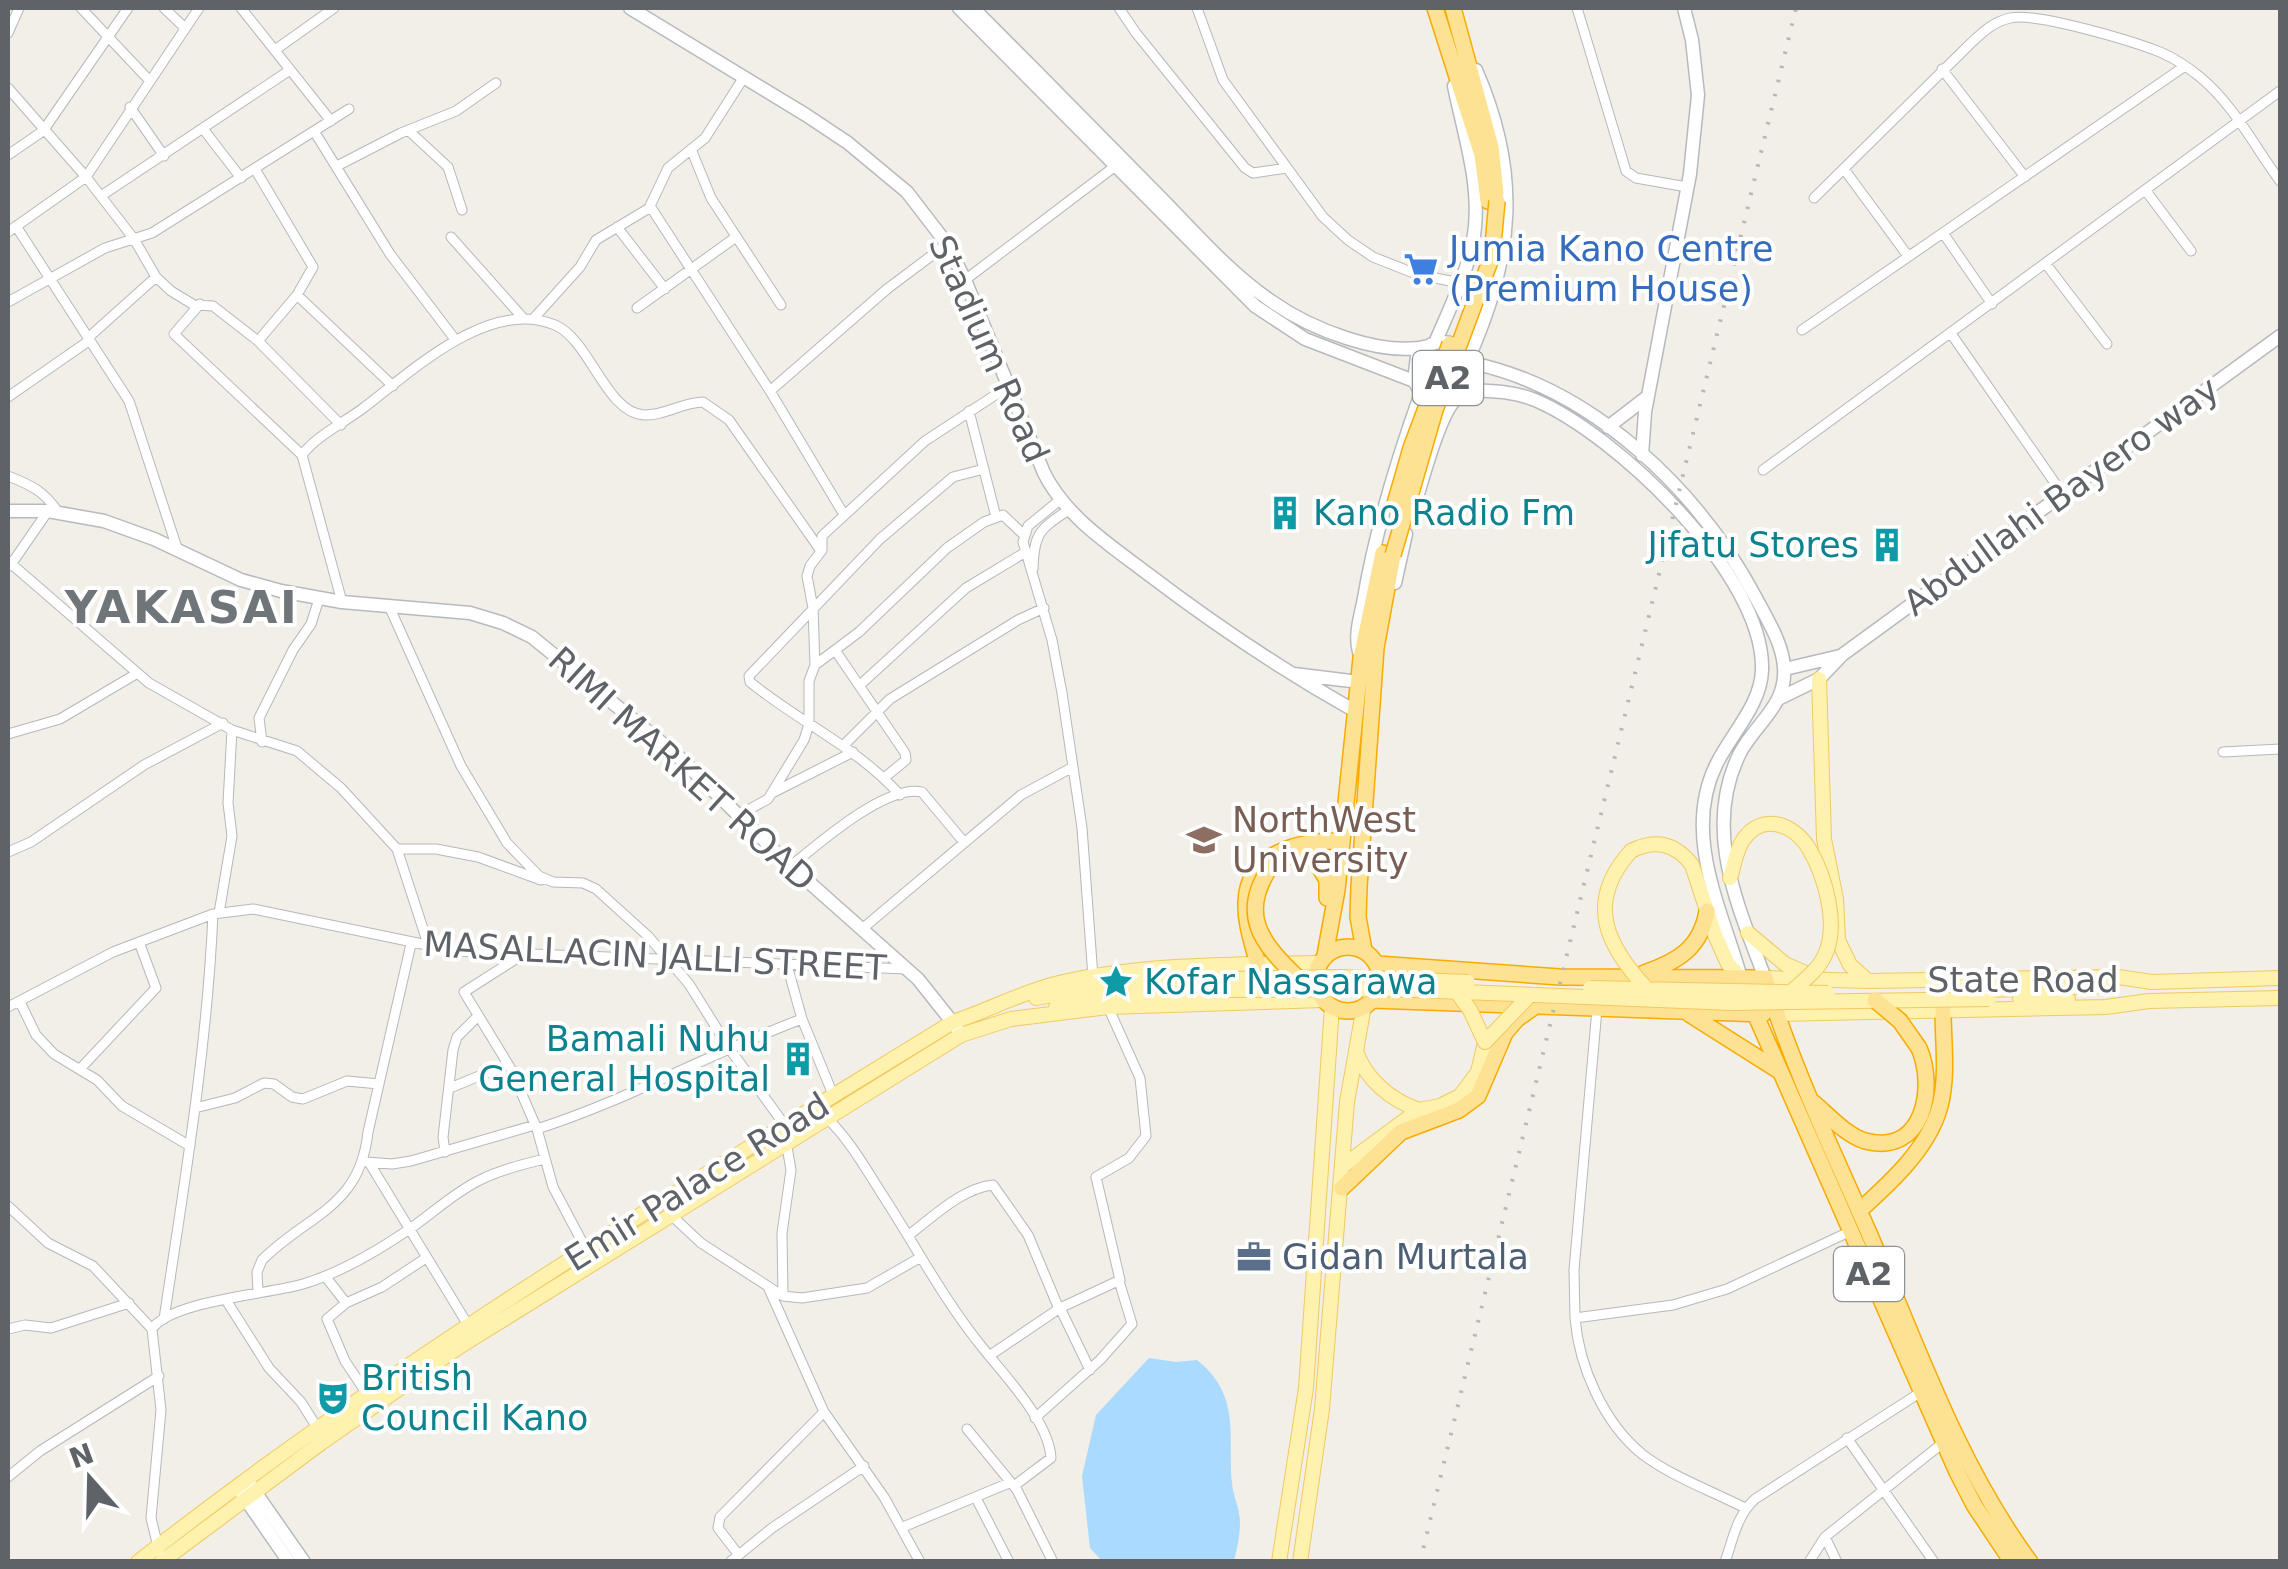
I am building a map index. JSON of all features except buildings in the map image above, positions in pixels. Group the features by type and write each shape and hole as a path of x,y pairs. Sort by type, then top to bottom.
{"highway":[{"name":"A2","path":"1328,1003 1317,989 1315,976 1324,953 1342,840 1359,682 1388,554 1435,410 1492,256 1491,147 1468,85 1448,50 1436,8"},
{"name":"A2","path":"1453,8 1462,37 1468,85"},
{"name":"A2","path":"1364,950 1358,887 1376,668 1367,651"},
{"path":"1258,965 1246,896 1258,870 1269,858 1293,844 1342,840"},
{"path":"1298,978 1266,946 1257,925 1257,892 1271,866 1298,854 1308,855 1322,867 1328,880 1324,953 1344,946 1364,950 1377,964 1379,989 1368,1003"},
{"path":"1630,978 1682,958 1696,942 1707,910"},
{"path":"1377,964 1560,977 1765,978"},
{"name":"A2","path":"1741,978 1753,1014 1920,1392 1974,1505 2012,1562"},
{"name":"A2","path":"1765,978 1810,1100 1972,1470 2030,1562"},
{"path":"1328,1003 1348,1011 1368,1003 1534,1000 1598,1009 1776,1014"},
{"path":"1342,1188 1401,1132 1459,1110 1478,1096 1504,1034 1534,1000"},
{"path":"1810,1100 1862,1140 1896,1140 1918,1122 1926,1100 1926,1072 1919,1048 1900,1022 1875,1000"},
{"path":"1859,1211 1909,1162 1932,1127 1940,1106 1944,1072 1943,1010"},
{"path":"1685,1012 1779,1070"}],"main road":[{"name":"Stadium Road","path":"630,8 848,142 883,170 929,217 947,244 1044,472 1065,504 1088,528 1176,596 1287,673 1355,710"},
{"path":"960,8 1240,276 1295,317 1358,340 1407,348 1454,344 1471,360 1524,381 1608,427 1642,455 1750,586 1780,648 1784,669 1780,698 1740,754 1722,824 1730,878 1765,978"},
{"path":"973,8 1233,286 1276,321 1329,350 1417,387 1436,402 1454,401 1468,390 1472,382 1471,360"},
{"path":"1642,455 1647,398 1687,187 1698,95 1684,8"},
{"name":"A2","path":"1462,37 1492,113 1505,176 1508,224 1499,276 1471,360"},
{"name":"A2","path":"1432,344 1460,284 1474,238 1476,200 1448,50"},
{"name":"Abdullahi Bayero way","path":"1842,655 2280,336"},
{"path":"1417,387 1414,364 1432,344"},
{"name":"A2","path":"1367,651 1357,644 1370,564 1417,387"},
{"path":"1468,390 1510,392 1556,410 1597,436 1690,513 1742,601 1761,651 1760,688 1711,776 1703,816 1704,848 1713,894 1741,978"},
{"path":"1608,427 1647,398"},
{"name":"A2","path":"1376,668 1408,526 1454,401"},
{"name":"RIMI MARKET ROAD","path":"8,511 53,512 104,521 242,580 319,599 470,613 532,637 679,757 932,994 957,1028"},
{"path":"1784,669 1842,655"},
{"path":"1780,698 1818,679 1842,655"},
{"name":"Stadium Road","path":"1287,673 1359,682"},
{"path":"1818,679 1824,839 1836,899 1838,940 1850,965 1868,982"},
{"path":"1730,878 1743,840 1759,826 1787,826 1808,847 1826,892 1828,944 1816,969 1790,993"},
{"path":"1648,990 1622,963 1608,936 1605,920 1609,888 1631,851 1650,843 1684,854 1692,865 1728,964 1741,978"},
{"path":"1748,933 1784,964 1827,980"},
{"name":"Emir Palace Road","path":"161,1556 251,1495 318,1428 367,1394 670,1215 834,1096 957,1028 1028,992 1093,976 1258,965 1324,953"},
{"path":"1012,1019 1077,1002 1298,978 2149,1001"},
{"name":"State Road","path":"1765,978 1868,982 2280,978"},
{"path":"1001,1006 1108,986 1226,984 1456,992 1534,1000 1732,1003 1875,1000 2152,982"},
{"path":"1456,992 1470,1010 1485,1042"},
{"name":"State Road","path":"1776,1014 2106,1007 2149,1001 2280,998"},
{"path":"1344,1166 1419,1110 1449,1102 1470,1087 1485,1042 1534,1000"},
{"path":"1280,1562 1306,1388 1328,1003"},
{"name":"Emir Palace Road","path":"138,1562 161,1556 251,1495 468,1325 786,1134 825,1116 957,1028 1108,1007 1328,1003"},
{"path":"1300,1562 1322,1409 1347,1102 1368,1003"},
{"path":"1356,1050 1364,1068 1387,1094 1419,1110"},
{"path":"251,1495 290,1562"},
{"path":"251,1495 304,1562"}],"street":[{"path":"8,34 19,8"},
{"path":"81,8 148,79"},
{"path":"8,155 42,132 128,8"},
{"path":"164,8 185,28"},
{"path":"178,551 129,401 50,278 12,229 86,177 199,8"},
{"path":"241,8 331,120"},
{"path":"275,50 334,8"},
{"path":"1119,8 1245,168 1253,173 1287,168"},
{"path":"1198,8 1224,80 1323,217 1373,256 1416,274 1460,284"},
{"path":"1576,8 1626,171 1636,178 1687,187"},
{"path":"1814,198 1990,25 2012,17 2042,19 2162,53 2186,66 2203,79 2239,122 2280,182"},
{"path":"1802,330 2186,66"},
{"path":"101,196 290,70"},
{"path":"1942,70 2025,178"},
{"path":"744,77 705,138 668,168 650,202 651,208 770,391 842,513"},
{"path":"337,166 456,111 496,83"},
{"path":"8,88 101,196 134,239 156,277 184,300 213,306 258,341 341,425"},
{"path":"1763,470 2280,91"},
{"path":"130,107 164,156"},
{"path":"8,302 116,242 152,234 349,109"},
{"path":"204,130 240,178"},
{"path":"408,130 448,167 462,210"},
{"path":"314,131 390,254 454,338"},
{"path":"691,149 711,198 781,305"},
{"path":"965,280 1119,163"},
{"path":"254,169 314,267 297,295 258,341"},
{"path":"1844,169 1908,256"},
{"path":"2146,191 2191,251"},
{"path":"302,455 454,338 529,318 580,267 596,240 651,208"},
{"path":"617,227 664,289"},
{"path":"1943,233 1992,304"},
{"path":"451,237 529,318 567,332 608,389 630,411 648,416 699,401 729,420 821,551"},
{"path":"637,308 736,238"},
{"path":"770,391 887,289 947,244"},
{"path":"2046,264 2107,344"},
{"path":"8,397 90,338 156,277"},
{"path":"297,295 392,386"},
{"path":"200,304 174,331 175,335 302,455 342,602"},
{"path":"1952,334 2064,496"},
{"path":"772,794 804,740 809,724 809,681 815,665 808,570 821,551 822,536 842,513 925,440 1009,386"},
{"path":"969,411 996,517"},
{"path":"900,794 853,752 786,712 750,682 749,676 880,539 941,486 964,472 984,469"},
{"path":"8,476 34,486 48,497 53,512 9,564 136,674 227,726 262,742 297,751 342,788 397,849 428,947"},
{"path":"1065,504 1028,526 1024,553 1056,657 1082,828 1093,976"},
{"path":"1033,576 1033,547 1039,531 1065,504"},
{"path":"815,665 859,632 947,548 984,522 1007,517 1024,534"},
{"path":"860,685 966,588 1024,553"},
{"path":"262,742 259,718 311,624 319,599"},
{"path":"389,606 461,766 485,809 507,843 531,869 553,882"},
{"path":"843,746 878,710 930,672 1044,608"},
{"path":"835,650 907,757 884,778"},
{"path":"8,734 60,718 136,674"},
{"path":"8,852 31,842 144,765 227,726"},
{"path":"164,1318 195,1108 216,914 232,836 227,726"},
{"path":"2224,752 2280,749"},
{"path":"739,815 853,752"},
{"path":"862,930 962,841 1021,795 1072,766"},
{"path":"792,866 849,821 915,790 922,792 962,841"},
{"path":"397,849 466,854 523,876 583,883 596,889 669,958 786,1134 791,1170 782,1232 783,1296"},
{"name":"MASALLACIN JALLI STREET","path":"8,1007 58,978 139,942 216,914 268,910 428,947 906,969"},
{"path":"80,1069 156,988 139,942"},
{"path":"258,1292 257,1272 262,1260 334,1205 368,1162 378,1084 410,944"},
{"path":"524,954 465,989 477,1017 508,1064 536,1127 558,1200 587,1251"},
{"path":"787,965 802,1019 834,1096"},
{"path":"20,1002 36,1035 46,1046 97,1080 122,1106 190,1146"},
{"path":"1035,1418 1090,1370 1132,1324 1096,1177 1130,1158 1146,1136 1140,1078 1108,1007"},
{"path":"1598,1009 1574,1270 1577,1341 1607,1413 1624,1435 1659,1465 1745,1508"},
{"path":"446,1152 444,1136 453,1050 458,1037 477,1017"},
{"path":"368,1162 392,1164 536,1127 692,1068 728,1048 802,1019"},
{"path":"450,1088 508,1064"},
{"path":"195,1108 235,1098 264,1083 274,1084 292,1097 304,1098 347,1080 378,1084"},
{"path":"825,1116 852,1146 954,1308 1035,1418 1050,1448 1051,1458 1011,1484 903,1527"},
{"path":"152,1329 164,1318 325,1276 408,1230 478,1181 545,1159"},
{"path":"368,1162 468,1325"},
{"path":"909,1235 950,1203 993,1185 1028,1235 1090,1370"},
{"path":"8,1206 48,1243 93,1266 152,1329 161,1434 151,1518 161,1556"},
{"path":"670,1215 701,1243 783,1296 802,1298 868,1288 921,1256"},
{"path":"1575,1318 1673,1306 1727,1289 1851,1231"},
{"path":"367,1394 345,1361 327,1321 346,1303 382,1287 426,1258"},
{"path":"325,1276 346,1303"},
{"path":"989,1356 1060,1309 1119,1282"},
{"path":"769,1290 824,1412 864,1466 920,1562"},
{"path":"226,1300 269,1368 301,1402 318,1428"},
{"path":"8,1329 51,1328 129,1304"},
{"path":"8,1477 40,1451 159,1376"},
{"path":"1726,1562 1745,1508 1920,1392"},
{"path":"824,1412 720,1517 717,1525 734,1558 864,1466"},
{"path":"967,1429 1011,1484 1053,1562"},
{"path":"1848,1438 1934,1562"},
{"path":"1809,1562 1825,1537 1944,1442"},
{"path":"976,1498 1009,1562"},
{"path":"1825,1537 1837,1562"}],"water":[{"path":"1149,1358 1197,1360 1220,1387 1230,1417 1232,1483 1240,1517 1234,1561 1102,1561 1090,1548 1082,1476 1096,1415"}],"railway":[{"path":"1420,1562 1796,8"}],"place":[{"name":"Jumia Kano Centre (Premium House)","path":"1421,269"},
{"name":"Kano Radio Fm","path":"1285,513"},
{"name":"Jifatu Stores","path":"1887,545"},
{"name":"NorthWest University","path":"1204,840"},
{"name":"Kofar Nassarawa","path":"1116,982"},
{"name":"Bamali Nuhu General Hospital","path":"798,1059"},
{"name":"Gidan Murtala","path":"1254,1257"},
{"name":"British Council Kano","path":"333,1398"}],"district":[{"name":"YAKASAI","path":"182,607"}]}
